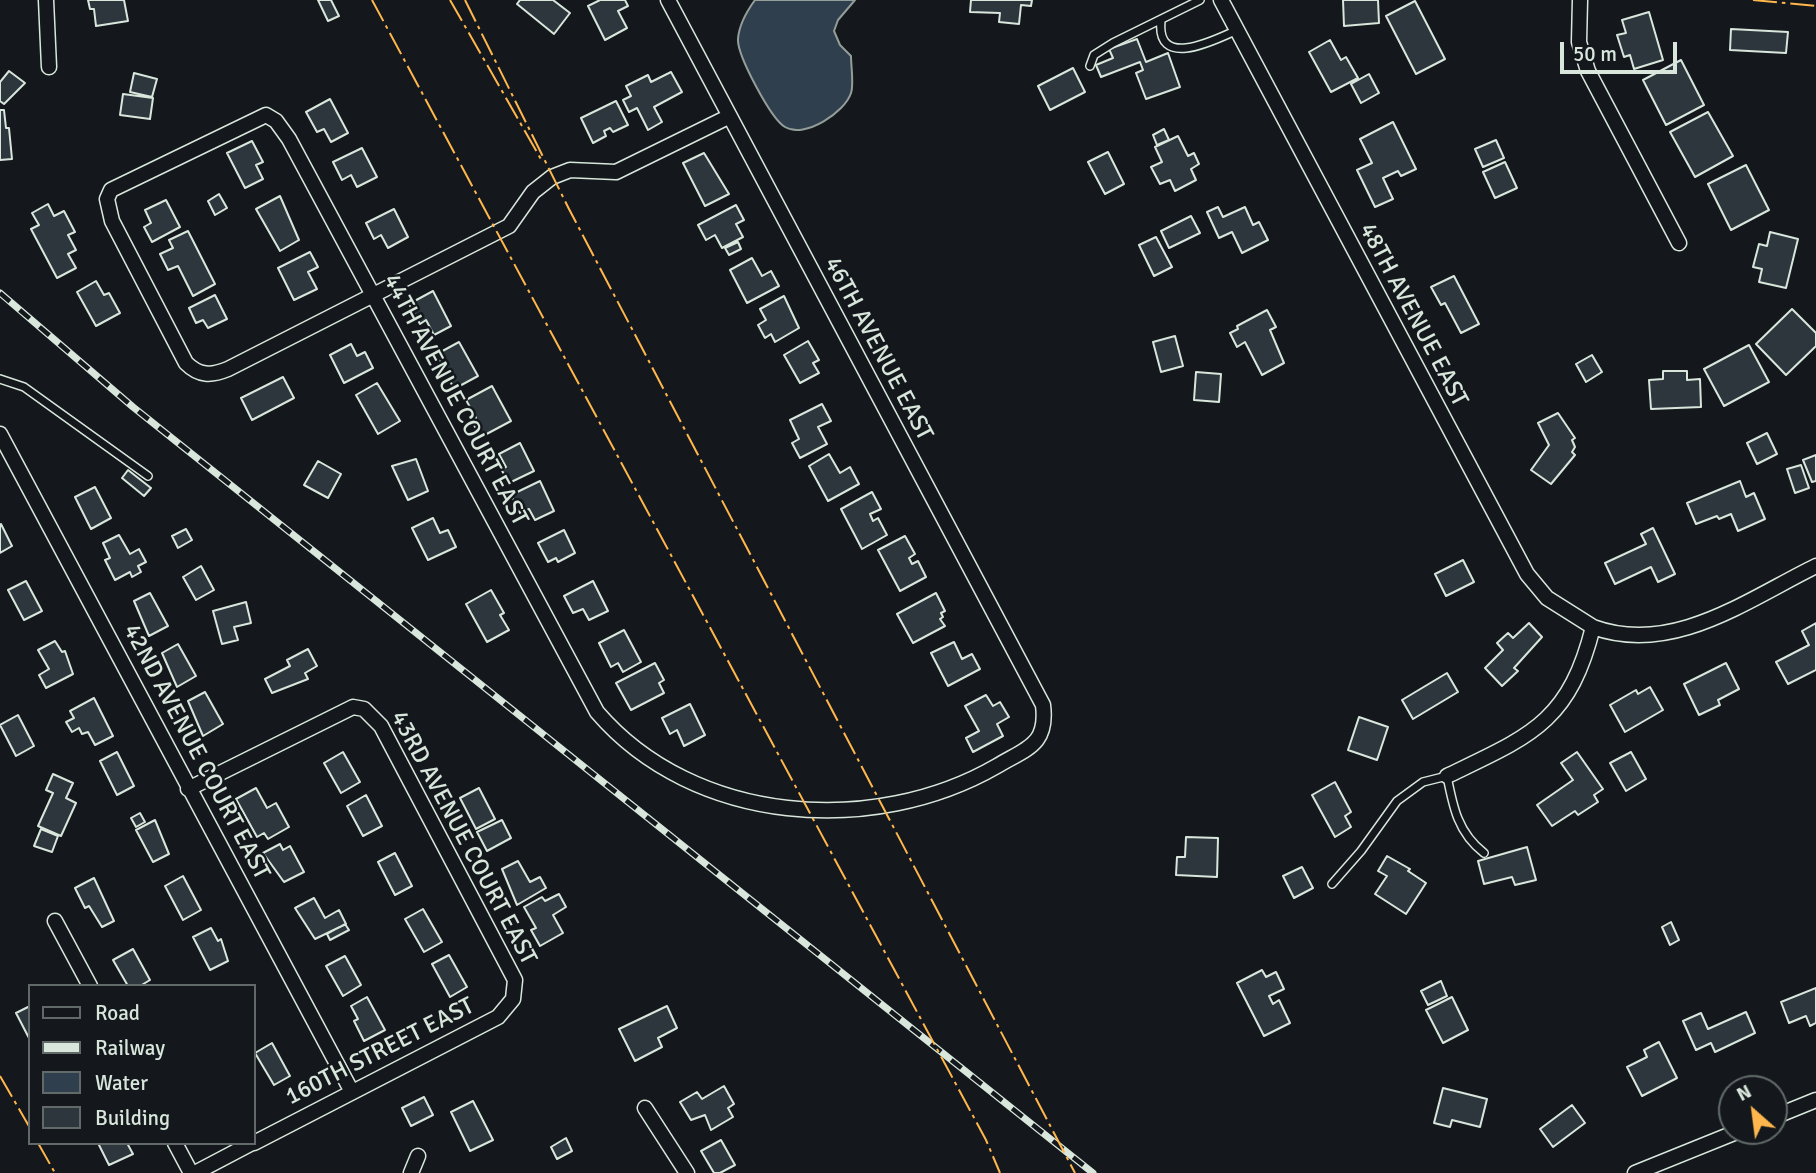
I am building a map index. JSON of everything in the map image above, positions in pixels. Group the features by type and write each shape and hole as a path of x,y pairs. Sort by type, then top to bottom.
{"street":[{"path":"46,0 49,67"},
{"name":"48TH AVENUE EAST","path":"1221,0 1527,574 1547,598 1593,627 1631,636 1676,633 1816,566"},
{"path":"1580,0 1579,42 1588,71 1678,243"},
{"name":"46TH AVENUE EAST","path":"597,712 612,731 632,746 692,780 758,803 826,811 894,805 946,790 984,773 1036,743 1043,734 1043,705 728,117 673,2"},
{"name":"44TH AVENUE COURT EAST","path":"372,294 219,372 202,374 186,363 112,221 107,199 111,190 266,115 276,121 289,139 597,712"},
{"path":"372,294 509,226 533,192 552,177 570,170 616,172 728,117"},
{"name":"42ND AVENUE COURT EAST","path":"0,434 352,1092"},
{"path":"1447,776 1510,746 1543,723 1574,685 1593,627"},
{"name":"43RD AVENUE COURT EAST","path":"188,789 353,707 364,709 381,726 515,981 516,992"},
{"path":"55,921 89,984"},
{"name":"160TH STREET EAST","path":"256,1141 498,1017 516,992"},
{"path":"1788,1111 1816,1100"},
{"path":"645,1108 688,1173"},
{"path":"1635,1173 1718,1139"},
{"path":"176,1145 193,1173"},
{"name":"160TH STREET EAST","path":"193,1173 249,1145"},
{"path":"411,1173 418,1156"}],"lane":[{"path":"1090,66 1094,55 1113,43 1200,0"},
{"path":"1161,21 1164,39 1170,46 1180,48 1199,47 1237,30"},
{"path":"0,379 24,387 148,476"},
{"path":"1332,884 1361,851 1396,801 1423,782 1447,776 1455,812 1463,831 1468,840 1484,853"}],"water":[{"path":"755,0 855,0 838,20 834,31 840,45 851,56 851,93 841,108 823,122 803,129 785,127 756,86 743,58 738,39 744,18"}],"building":[{"path":"88,0 124,0 128,21 96,26 94,9 90,9"},
{"path":"318,0 331,0 339,16 328,21"},
{"path":"520,0 553,0 570,13 554,34 517,4"},
{"path":"600,0 625,0 628,6 618,11 627,28 605,40 588,6"},
{"path":"971,0 1032,0 1031,6 1021,5 1019,24 999,22 1000,13 970,12"},
{"path":"1343,0 1378,0 1379,23 1344,26"},
{"path":"1415,1 1445,59 1416,74 1386,16"},
{"path":"1649,12 1663,60 1634,69 1630,55 1624,57 1617,35 1626,33 1622,20"},
{"path":"1731,29 1788,32 1786,53 1730,50"},
{"path":"1137,39 1146,62 1168,53 1180,87 1146,99 1136,73 1143,70 1140,62 1101,77 1096,65 1113,58 1109,49"},
{"path":"1330,40 1341,60 1346,57 1358,78 1331,92 1309,52"},
{"path":"1681,60 1704,105 1666,125 1643,80"},
{"path":"1073,68 1085,92 1050,110 1038,86"},
{"path":"9,71 25,83 4,104 0,101 0,82"},
{"path":"671,72 682,92 654,107 662,122 648,130 637,108 629,112 623,100 631,96 626,86 648,75 651,82"},
{"path":"134,73 157,79 152,97 130,92"},
{"path":"1369,74 1379,93 1361,103 1351,84"},
{"path":"123,94 153,98 150,119 120,115"},
{"path":"330,99 348,133 331,142 324,129 317,132 306,112"},
{"path":"616,101 628,125 613,132 610,128 604,131 606,136 593,143 581,118"},
{"path":"0,110 4,110 6,128 9,128 12,159 0,160"},
{"path":"1708,112 1733,156 1695,177 1670,132"},
{"path":"1393,122 1416,169 1401,176 1398,171 1383,178 1393,199 1375,207 1357,170 1372,163 1360,139"},
{"path":"1164,129 1169,140 1157,145 1153,135"},
{"path":"1178,136 1188,156 1194,153 1199,164 1191,169 1196,180 1175,191 1170,180 1160,184 1151,167 1162,162 1155,147"},
{"path":"1496,140 1504,158 1483,167 1475,149"},
{"path":"252,141 263,162 256,165 263,179 245,188 227,153"},
{"path":"362,148 377,177 357,187 351,175 342,180 333,162"},
{"path":"1108,152 1124,184 1105,194 1088,162"},
{"path":"704,153 729,194 705,206 683,163"},
{"path":"1505,162 1517,188 1495,198 1483,172"},
{"path":"1746,165 1769,210 1731,230 1708,184"},
{"path":"219,194 227,208 215,215 208,201"},
{"path":"280,196 299,240 280,251 256,209"},
{"path":"166,200 180,227 152,242 144,227 151,223 145,210"},
{"path":"48,204 54,216 64,211 75,232 68,235 76,250 68,254 76,268 57,278 31,229 39,225 32,213"},
{"path":"736,205 744,220 736,224 743,237 722,248 715,235 706,240 698,225"},
{"path":"1218,207 1223,217 1245,207 1253,225 1259,222 1268,240 1242,253 1232,232 1219,238 1207,212"},
{"path":"394,209 408,237 388,248 381,235 374,239 366,223"},
{"path":"1191,216 1200,233 1169,248 1161,231"},
{"path":"188,231 215,284 193,296 178,266 168,270 160,254 173,248 169,240"},
{"path":"1770,232 1798,239 1786,288 1759,282 1762,269 1753,267 1759,244 1767,246"},
{"path":"1156,237 1172,267 1154,276 1139,245"},
{"path":"738,242 741,249 729,255 725,248"},
{"path":"310,252 318,267 308,272 317,289 294,300 278,268"},
{"path":"752,258 762,276 771,271 779,286 747,303 730,270"},
{"path":"1454,276 1479,324 1461,333 1445,303 1441,305 1431,287"},
{"path":"96,281 104,295 109,293 120,313 96,326 77,292"},
{"path":"433,291 451,326 434,335 426,320 420,324 409,304"},
{"path":"215,295 227,319 208,328 203,320 196,323 189,308"},
{"path":"784,296 799,328 775,342 771,334 765,338 758,325 766,320 760,309"},
{"path":"1792,309 1816,333 1816,346 1786,375 1756,344"},
{"path":"1267,310 1276,327 1270,330 1284,363 1262,375 1245,342 1237,347 1230,333 1238,329 1237,326"},
{"path":"1175,336 1183,366 1161,372 1153,342"},
{"path":"808,341 819,360 813,363 819,373 800,383 784,355"},
{"path":"459,342 478,376 454,389 437,354"},
{"path":"351,344 357,356 365,352 373,368 344,383 330,355"},
{"path":"1749,345 1769,382 1724,406 1704,369"},
{"path":"1592,355 1602,372 1586,382 1576,364"},
{"path":"1663,371 1687,371 1687,380 1700,379 1701,407 1651,409 1649,380 1663,379"},
{"path":"1196,372 1221,374 1219,402 1194,400"},
{"path":"283,377 294,398 252,420 241,398"},
{"path":"377,383 400,421 378,434 356,395"},
{"path":"492,386 511,421 481,437 471,420 476,418 466,400"},
{"path":"822,404 831,421 818,427 827,444 800,458 792,443 799,439 790,420"},
{"path":"1558,413 1575,438 1572,440 1575,447 1572,452 1575,455 1551,484 1531,470 1549,445 1538,423"},
{"path":"1767,433 1777,454 1757,464 1747,443"},
{"path":"520,443 534,471 509,483 501,469 506,467 499,454"},
{"path":"829,454 840,473 850,467 859,484 828,501 809,466"},
{"path":"1816,455 1816,481 1812,482 1803,460"},
{"path":"416,459 428,491 408,500 392,466"},
{"path":"318,461 341,474 328,498 304,485"},
{"path":"1801,465 1809,488 1795,493 1787,469"},
{"path":"128,470 151,488 144,496 122,478"},
{"path":"540,481 554,511 535,520 529,509 520,513 511,495"},
{"path":"1740,481 1746,497 1754,493 1765,519 1738,531 1731,514 1696,524 1687,503"},
{"path":"95,487 111,518 91,529 75,497"},
{"path":"872,492 881,509 870,514 873,521 878,518 887,535 862,549 841,509"},
{"path":"433,518 440,533 448,530 456,547 428,560 412,528"},
{"path":"0,525 12,546 0,553"},
{"path":"1653,528 1675,574 1658,582 1651,567 1615,584 1605,563 1646,544 1641,534"},
{"path":"186,529 192,540 178,548 172,536"},
{"path":"564,530 575,553 558,562 556,558 548,562 538,543"},
{"path":"119,535 130,554 139,549 146,562 138,566 141,572 132,577 130,572 115,580 105,560 110,558 103,543"},
{"path":"905,536 915,554 909,558 912,564 918,561 926,577 900,591 878,550"},
{"path":"1463,560 1474,582 1446,596 1435,574"},
{"path":"201,566 214,590 196,600 183,577"},
{"path":"26,581 42,611 24,620 8,590"},
{"path":"593,581 608,611 589,620 583,609 573,613 564,596"},
{"path":"491,590 504,613 500,615 509,630 487,642 466,604"},
{"path":"150,593 168,626 149,636 134,601"},
{"path":"936,593 945,611 941,613 943,617 940,619 945,626 913,643 897,614"},
{"path":"246,602 251,623 234,627 238,640 222,644 213,611"},
{"path":"1529,623 1542,637 1514,668 1518,671 1502,686 1485,668 1503,650 1497,643 1508,633 1513,638"},
{"path":"1816,623 1816,670 1788,684 1776,662 1809,645 1802,631"},
{"path":"624,630 641,662 623,672 618,663 611,667 599,643"},
{"path":"55,641 62,652 65,651 73,674 46,688 39,675 49,669 38,650"},
{"path":"954,642 962,659 972,654 980,669 948,686 931,653"},
{"path":"178,644 196,676 177,687 162,653"},
{"path":"308,649 317,666 305,673 308,679 272,693 265,679 290,666 287,660"},
{"path":"655,663 664,680 659,683 664,693 631,710 616,683"},
{"path":"1726,663 1739,689 1718,700 1720,705 1699,715 1684,684"},
{"path":"1447,673 1458,692 1413,719 1402,700"},
{"path":"1650,687 1663,710 1625,732 1610,705 1636,690 1638,694"},
{"path":"205,692 223,724 203,736 188,701"},
{"path":"986,695 993,706 1000,702 1009,717 997,724 1003,736 973,752 966,738 979,731 965,706"},
{"path":"94,698 113,736 95,745 88,732 82,734 79,728 72,732 66,722 74,718 70,711"},
{"path":"690,704 705,735 684,746 677,730 670,734 662,718"},
{"path":"18,715 34,746 16,756 0,725"},
{"path":"1359,717 1388,727 1377,760 1348,750"},
{"path":"117,752 134,786 117,795 100,761"},
{"path":"343,752 360,782 341,793 324,763"},
{"path":"1577,752 1603,789 1594,795 1598,802 1578,815 1575,811 1552,826 1537,805 1573,780 1561,763"},
{"path":"1631,752 1646,779 1626,791 1610,763"},
{"path":"53,774 73,783 66,798 76,803 61,836 38,826 53,793 46,790"},
{"path":"1335,782 1351,812 1345,816 1351,827 1335,837 1312,795"},
{"path":"256,788 267,808 276,803 289,827 268,839 264,833 257,837 236,799"},
{"path":"479,788 495,819 476,829 460,798"},
{"path":"366,795 382,826 363,836 347,806"},
{"path":"140,813 145,822 136,827 131,818"},
{"path":"155,820 169,854 153,862 136,830"},
{"path":"502,820 511,838 487,851 477,832"},
{"path":"41,829 58,836 52,852 34,846"},
{"path":"1186,837 1218,838 1217,877 1176,875 1177,857 1185,857"},
{"path":"280,844 283,850 290,846 304,872 284,882 263,853"},
{"path":"1527,847 1536,880 1515,885 1512,877 1484,884 1478,861"},
{"path":"395,853 412,886 395,895 378,862"},
{"path":"1387,856 1410,869 1408,871 1426,883 1406,914 1375,894 1387,876 1378,871"},
{"path":"518,861 530,882 540,877 546,888 517,905 502,869"},
{"path":"1302,867 1313,888 1294,898 1283,876"},
{"path":"183,876 201,910 183,920 165,886"},
{"path":"94,878 114,921 102,927 89,906 85,908 75,888"},
{"path":"559,894 566,907 553,915 563,933 540,946 531,930 536,928 524,907 542,897 545,901"},
{"path":"314,898 325,918 339,910 346,924 315,939 295,908"},
{"path":"423,909 442,942 424,952 405,919"},
{"path":"1671,922 1679,940 1670,945 1662,927"},
{"path":"345,924 349,930 330,940 327,934"},
{"path":"211,928 218,941 221,939 228,961 210,970 193,937"},
{"path":"133,949 150,980 143,984 127,984 113,960"},
{"path":"449,955 467,987 450,997 432,964"},
{"path":"345,956 361,985 343,996 326,966"},
{"path":"1262,970 1266,977 1276,972 1284,989 1269,996 1273,1004 1279,1000 1290,1023 1264,1036 1237,983"},
{"path":"1441,981 1447,996 1428,1005 1421,991"},
{"path":"1816,988 1816,1023 1810,1026 1806,1016 1789,1023 1781,1002"},
{"path":"367,997 385,1030 364,1041 354,1021 358,1019 351,1006"},
{"path":"1452,997 1468,1030 1443,1043 1426,1010"},
{"path":"667,1006 677,1028 658,1038 662,1047 635,1061 619,1029"},
{"path":"28,1007 28,1036 16,1013"},
{"path":"1746,1012 1755,1033 1715,1052 1711,1043 1696,1050 1683,1021 1701,1013 1708,1029"},
{"path":"1659,1042 1677,1078 1642,1096 1627,1067 1647,1057 1644,1050"},
{"path":"272,1043 290,1076 274,1085 256,1052"},
{"path":"724,1086 734,1104 728,1108 733,1117 711,1130 705,1115 691,1120 680,1102 697,1092 702,1099"},
{"path":"1443,1088 1487,1099 1480,1127 1452,1120 1450,1127 1434,1123"},
{"path":"424,1097 433,1115 411,1126 402,1108"},
{"path":"473,1101 493,1140 470,1151 451,1112"},
{"path":"1572,1105 1585,1123 1553,1147 1540,1129"},
{"path":"566,1138 572,1151 557,1159 551,1147"},
{"path":"721,1140 735,1165 720,1173 714,1173 701,1151"},
{"path":"99,1145 128,1145 133,1154 109,1165"}],"railway":[{"path":"0,293 133,407 1093,1173"}],"power":[{"path":"372,0 986,1140 1000,1173"},
{"path":"450,0 542,161"},
{"path":"465,0 569,209 1075,1173"},
{"path":"1753,0 1816,6"},
{"path":"0,1076 28,1125"},
{"path":"39,1145 55,1173"}]}
